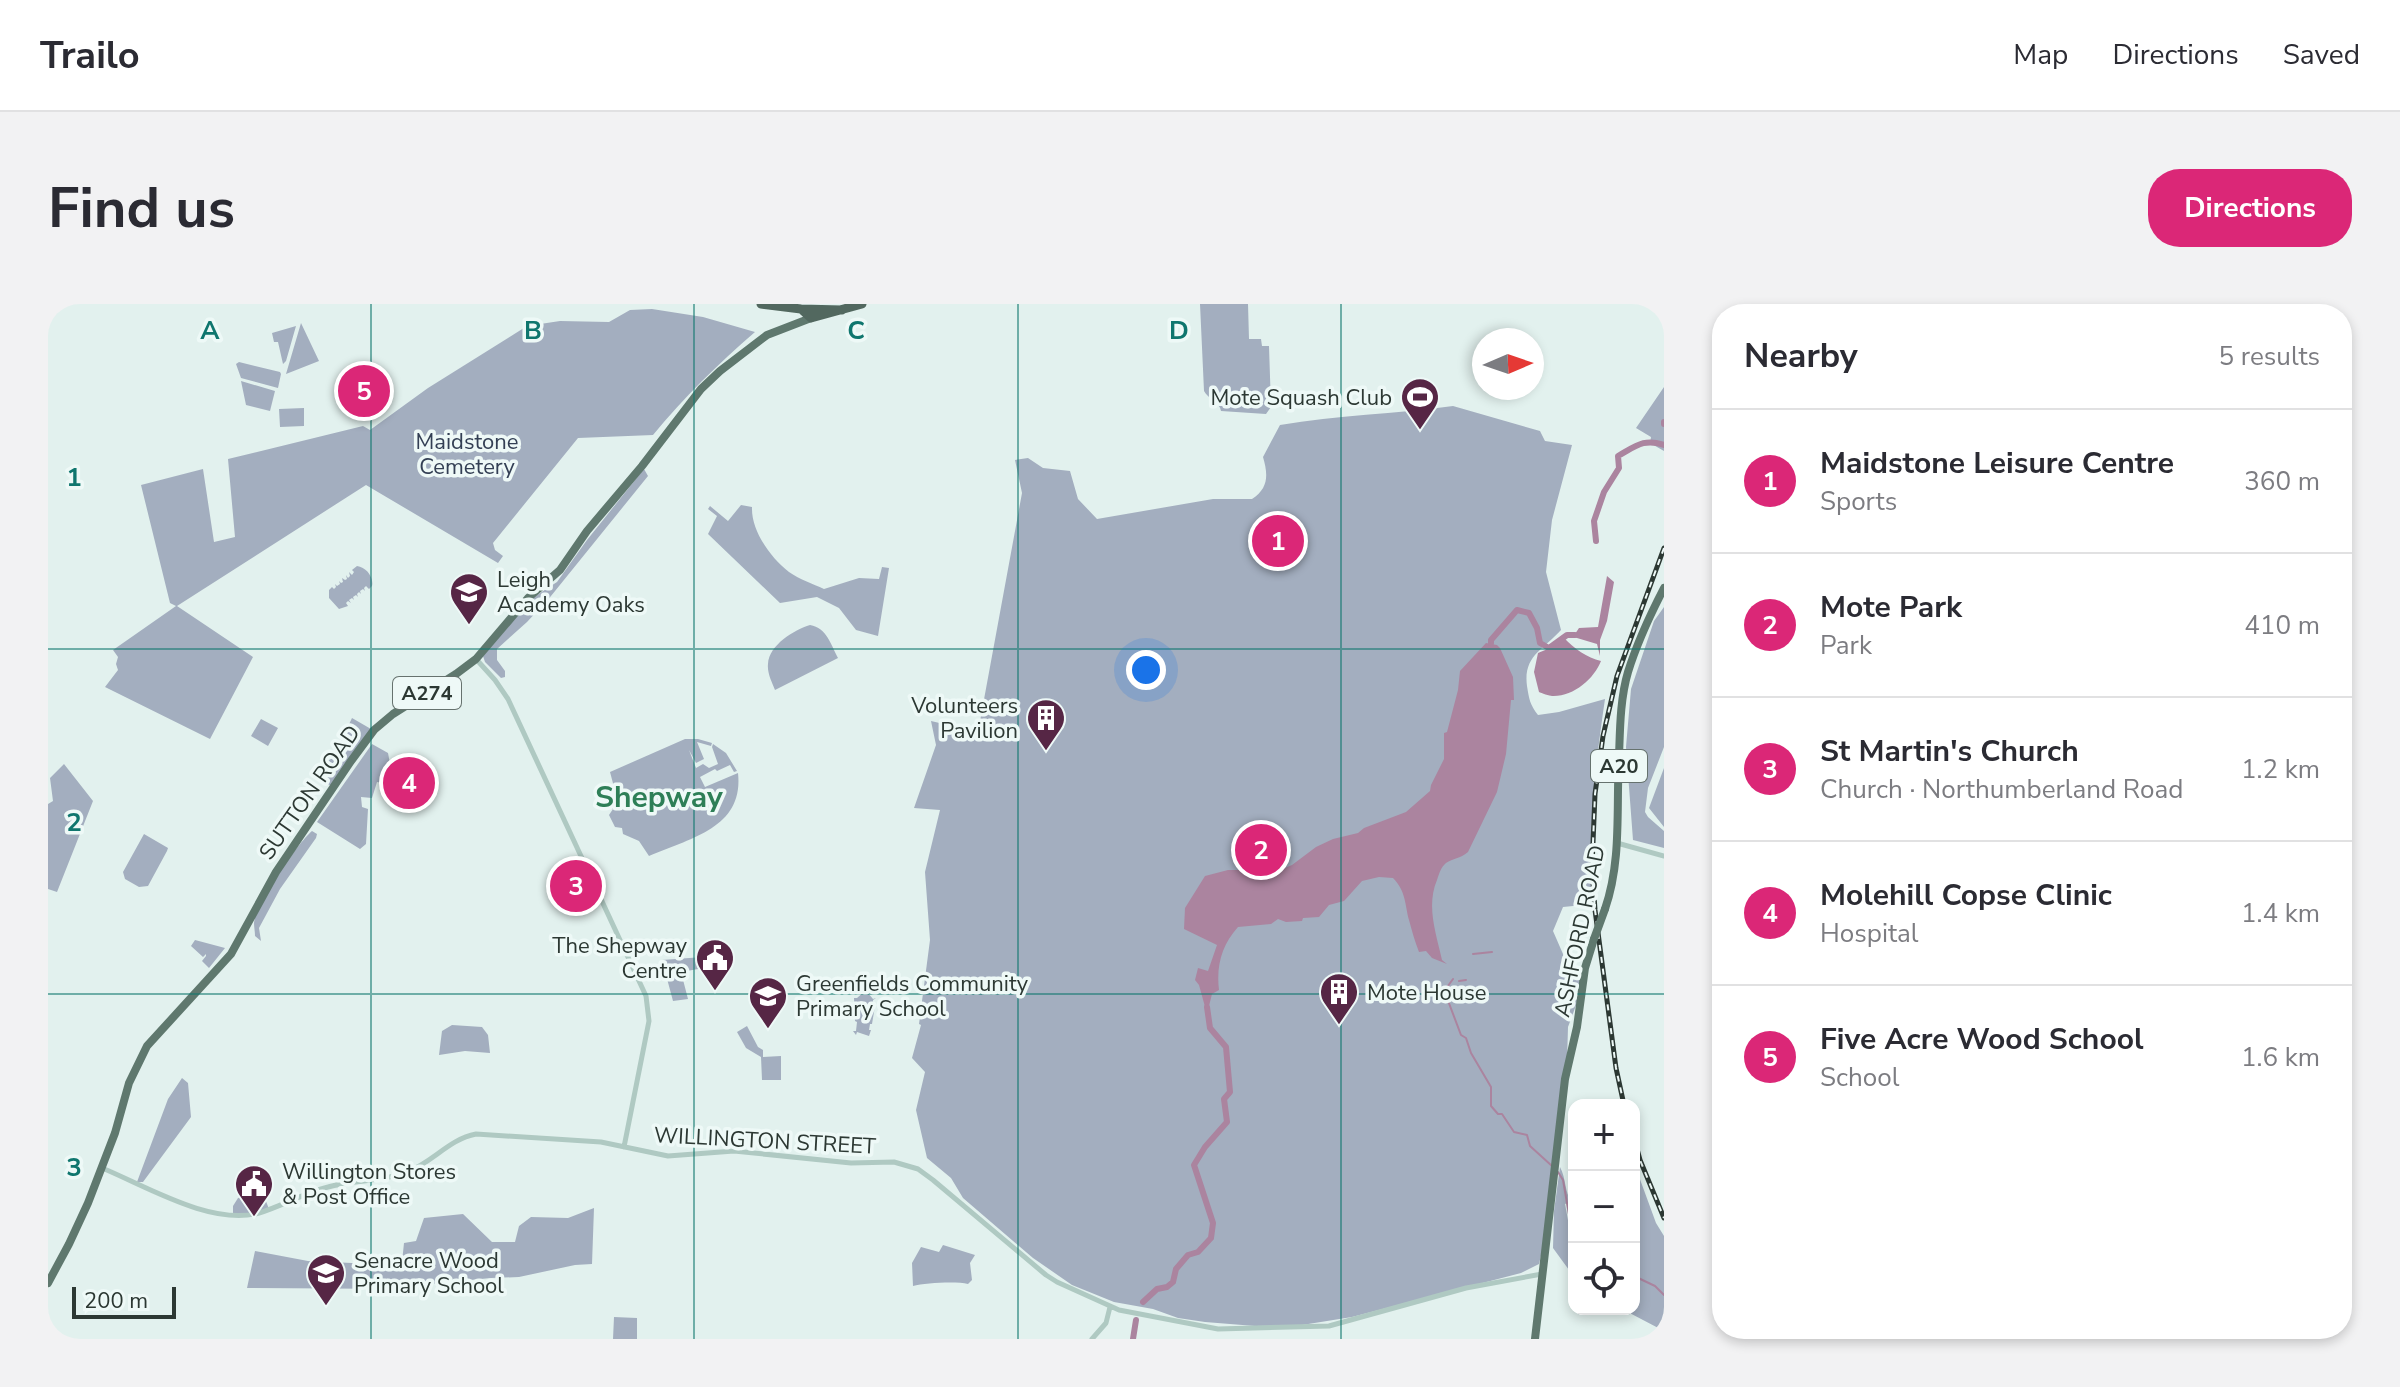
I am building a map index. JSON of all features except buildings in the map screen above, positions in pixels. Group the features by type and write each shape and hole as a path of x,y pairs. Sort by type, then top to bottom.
{"highway":[{"path":"761,304 807,314 862,304"},
{"path":"807,314 824,309 842,310"}],"main road":[{"name":"SUTTON ROAD","path":"102,1168 129,1083 147,1046 231,954 276,872 374,730 476,659 528,598 560,570 587,531 701,389 754,342 807,314"},
{"name":"ASHFORD ROAD","path":"1543,1273 1565,1079 1577,1027 1585,968 1614,875 1624,694 1643,630 1664,588"},
{"name":"A274","path":"48,1283 74,1235 102,1168"},
{"name":"A20","path":"1535,1339 1543,1273"}],"street":[{"path":"1652,304 1664,311"},
{"path":"476,659 508,699 646,996 649,1021 624,1147"},
{"path":"1617,843 1664,856"},
{"name":"WILLINGTON STREET","path":"102,1168 169,1198 214,1214 233,1217 261,1212 325,1187 406,1173 451,1144 476,1134 601,1142 668,1156 734,1151 839,1162 894,1162 911,1167 933,1180 1046,1275 1110,1307 1218,1329 1309,1327 1347,1322 1466,1288 1543,1273"},
{"path":"1092,1339 1106,1323 1110,1307"}],"green space":[{"path":"1200,304 1248,304 1249,339 1261,339 1262,346 1269,346 1271,407 1266,414 1221,411 1204,391"},
{"name":"Maidstone Cemetery","path":"652,309 703,317 755,332 702,381 653,435 578,438 493,543 495,550 503,556 498,563 366,485 177,606 253,657 210,739 105,687 118,670 118,657 113,650 176,606 170,603 141,485 203,469 214,542 235,537 228,459 363,426 370,430 428,388 527,326 560,321 609,322 630,310"},
{"path":"301,323 319,361 286,374"},
{"path":"296,326 283,364 278,342 274,342 272,333"},
{"path":"239,362 280,372 278,388 241,378 236,364"},
{"path":"241,381 275,391 270,411 246,405"},
{"path":"1664,387 1664,451 1650,443 1651,437 1636,428"},
{"path":"1453,406 1540,431 1545,441 1572,445 1552,520 1546,572 1561,630 1531,660 1527,686 1530,702 1538,715 1605,699 1593,801 1593,904 1563,907 1553,931 1563,954 1564,971 1581,975 1579,986 1565,984 1563,996 1578,1000 1568,1027 1567,1062 1539,1264 1521,1273 1352,1317 1302,1325 1255,1326 1178,1318 1153,1309 1114,1302 1072,1285 1033,1258 963,1198 951,1178 927,1158 916,1110 925,1072 912,1058 921,1025 930,940 925,872 940,810 914,808 936,745 931,721 978,732 1022,493 1015,460 1028,458 1043,468 1070,471 1078,499 1097,519 1213,499 1252,499 1264,485 1263,457 1280,425"},
{"path":"304,408 304,426 280,427 279,409"},
{"path":"644,469 648,476 551,596 497,649 497,660 505,671 505,677 501,678 483,656 531,599 557,582"},
{"path":"741,505 752,507 759,534 782,566 797,577 824,589 859,578 879,579 882,567 889,568 878,636 856,630 839,608 817,597 780,603 708,534 717,516 708,509 710,506 728,521"},
{"path":"357,566 369,573 372,586 369,589 366,586 365,591 363,589 361,594 357,594 358,597 356,595 354,600 349,600 351,603 346,603 348,606 339,609 329,598 329,590 340,584 339,581 343,582 342,578 347,579 349,572 352,575 352,570"},
{"path":"1664,607 1664,747 1648,788 1645,812 1664,831 1664,848 1633,840 1626,747 1631,689 1654,621"},
{"path":"810,625 824,633 838,658 775,690 768,667 769,657 790,635"},
{"path":"352,718 371,729 331,786 317,777 327,761 333,758"},
{"path":"261,719 278,728 268,746 251,736"},
{"path":"685,739 712,743 711,746 697,742 704,759 696,763 689,750 696,768 703,764 709,768 718,764 713,744 726,753 737,771 734,772 730,765 717,771 715,769 700,777 705,787 738,773 738,792 723,819 711,828 649,856 639,841 623,834 622,828 615,827 609,815 613,809 609,806 614,787 610,772"},
{"path":"372,744 388,753 394,785 377,782 372,798 361,797 362,807 368,809 366,844 360,849 317,822"},
{"path":"64,764 93,801 57,892 48,889 48,804 53,801 50,778"},
{"path":"1664,768 1664,827 1649,808"},
{"path":"312,831 317,834 316,838 280,889 259,928 261,941 255,936 256,914 269,889"},
{"path":"144,834 168,848 148,886 139,887 125,879 123,872"},
{"path":"195,940 225,948 209,968 202,961 206,954 203,957 191,946"},
{"path":"703,957 704,968 681,972 688,999 673,1001 662,960"},
{"path":"864,988 869,990 867,992 873,999 876,998 873,1000 875,1006 869,1036 857,1032 856,1035 853,1031 856,1031 857,1022 854,998 865,991"},
{"path":"452,1025 482,1027 488,1035 490,1053 465,1051 439,1055 442,1031"},
{"path":"747,1026 758,1047 763,1050 763,1057 781,1056 781,1080 762,1080 761,1057 746,1048 737,1032"},
{"path":"182,1078 188,1083 191,1117 143,1182 137,1182 168,1099"},
{"path":"1560,1167 1568,1194 1568,1203 1565,1204 1568,1269 1553,1248"},
{"path":"1640,1179 1664,1236 1664,1331 1633,1315 1640,1315"},
{"path":"262,1191 269,1209 233,1217 233,1206 238,1198"},
{"path":"594,1208 592,1264 519,1277 408,1286 403,1289 247,1288 255,1251 308,1261 396,1265 402,1262 404,1243 416,1241 424,1218 463,1214 492,1242 515,1242 519,1226 531,1217 568,1218"},
{"path":"943,1245 975,1255 970,1263 972,1280 968,1284 913,1286 912,1263 921,1247 939,1252"},
{"path":"614,1317 637,1318 637,1339 613,1339"}],"shaded area":[{"path":"1607,576 1614,582 1600,640 1600,656 1597,644 1567,635 1567,632 1575,634 1579,628 1598,627"},
{"path":"1561,638 1601,661 1582,686 1560,696 1551,696 1539,692 1534,672 1538,653"},
{"path":"1486,643 1500,648 1513,677 1514,700 1511,700 1506,754 1497,792 1468,852 1444,865 1434,890 1432,910 1435,930 1442,960 1447,964 1432,958 1426,951 1419,952 1400,888 1393,878 1379,877 1362,881 1344,901 1329,905 1319,917 1286,922 1278,919 1271,924 1238,927 1221,956 1219,990 1212,994 1207,1014 1195,980 1198,968 1208,971 1217,945 1184,929 1185,908 1205,876 1228,870 1280,870 1333,839 1358,833 1406,812 1430,791 1444,759 1444,733 1447,732 1458,690 1460,671"}],"waterway":[{"path":"1596,541 1594,521 1604,492 1619,468 1618,456 1645,443 1664,445"},
{"path":"1491,643 1517,610 1529,613 1540,643 1549,648 1567,635 1575,635"},
{"path":"1473,954 1492,952"},
{"path":"1453,979 1445,990 1447,998 1461,1035 1466,1038 1491,1087 1491,1106 1502,1114 1514,1132 1527,1135 1530,1146 1552,1166"},
{"path":"1459,981 1466,980"},
{"path":"1143,1302 1157,1289 1173,1282 1176,1269 1188,1255 1198,1252 1211,1238 1213,1223 1194,1165 1227,1122 1224,1099 1230,1092 1226,1047 1210,1028 1207,1007"},
{"path":"1558,1172 1563,1180 1568,1209"},
{"path":"1640,1279 1655,1286 1664,1295"},
{"path":"1133,1339 1136,1320"}],"railway":[{"path":"1623,1099 1595,910 1592,867 1595,794 1603,736 1617,676 1664,548"},
{"path":"1640,1160 1664,1218"}],"place":[{"name":"Five Acre Wood School","path":"364,391"},
{"name":"Mote Squash Club","path":"1420,431"},
{"name":"Maidstone Leisure Centre","path":"1278,541"},
{"name":"Leigh Academy Oaks","path":"469,626"},
{"name":"Volunteers Pavilion","path":"1046,752"},
{"name":"Molehill Copse Clinic","path":"409,783"},
{"name":"Mote Park","path":"1261,850"},
{"name":"St Martin's Church","path":"576,886"},
{"name":"The Shepway Centre","path":"715,992"},
{"name":"Mote House","path":"1339,1026"},
{"name":"Greenfields Community Primary School","path":"768,1030"},
{"name":"Willington Stores & Post Office","path":"254,1218"},
{"name":"Senacre Wood Primary School","path":"326,1307"}],"district":[{"name":"Shepway","path":"659,797"}]}
